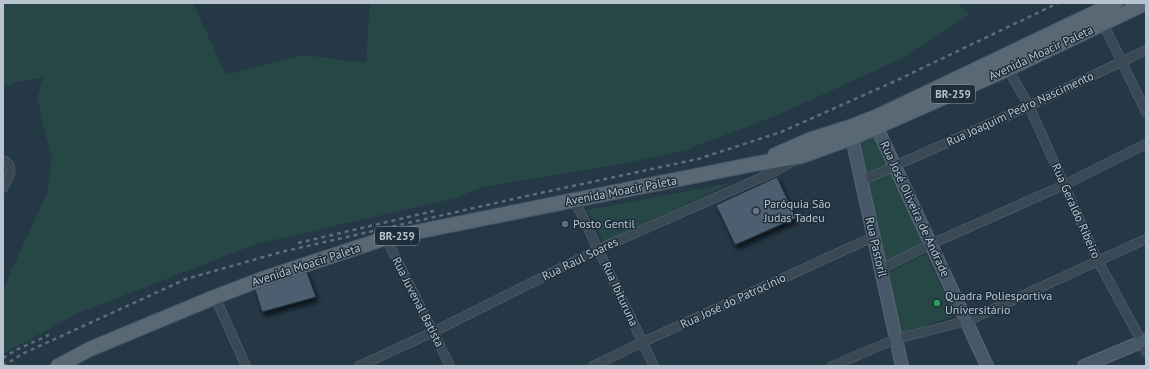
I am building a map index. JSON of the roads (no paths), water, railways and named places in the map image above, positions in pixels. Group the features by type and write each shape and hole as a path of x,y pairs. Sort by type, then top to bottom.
{"main road":[{"name":"Avenida Moacir Paleta","path":"874,123 1115,3"},
{"name":"Avenida Moacir Paleta","path":"58,366 90,349 215,297 262,279 386,238 754,164 802,156 874,123 1008,70 1146,3"},
{"name":"Avenida Moacir Paleta","path":"754,164 808,140 851,133"}],"street":[{"path":"1103,23 1146,112"},
{"name":"Rua Joaquim Pedro Nascimento","path":"861,181 1029,106 1146,50"},
{"name":"Rua Geraldo Ribeiro","path":"1008,70 1029,106 1098,261 1145,345"},
{"name":"Rua José Oliveira de Andrade","path":"874,123 987,366"},
{"name":"Rua Pastoril","path":"851,133 902,366"},
{"path":"881,269 930,244 1064,185 1146,144"},
{"name":"Rua Raul Soares","path":"359,366 433,332 599,249 774,172 802,156"},
{"path":"3,160 10,165 11,173 3,188"},
{"name":"Rua Ibituruna","path":"575,201 654,366"},
{"name":"Rua José do Patrocínio","path":"593,366 873,237"},
{"name":"Rua Juvenal Batista","path":"386,238 450,366"},
{"path":"832,366 896,339 967,321 1146,238"},
{"path":"215,297 246,366"},
{"path":"1084,366 1145,345"}],"railway":[{"path":"3,366 22,354 186,279 281,252 522,197 698,159 781,132 891,83 1058,3"},
{"path":"298,243 438,210"},
{"path":"3,358 16,350 49,335"}],"place":[{"name":"Paróquia São Judas Tadeu","path":"756,211"},
{"name":"Posto Gentil","path":"565,224"},
{"name":"Quadra Poliesportiva Universitário","path":"937,303"}]}
